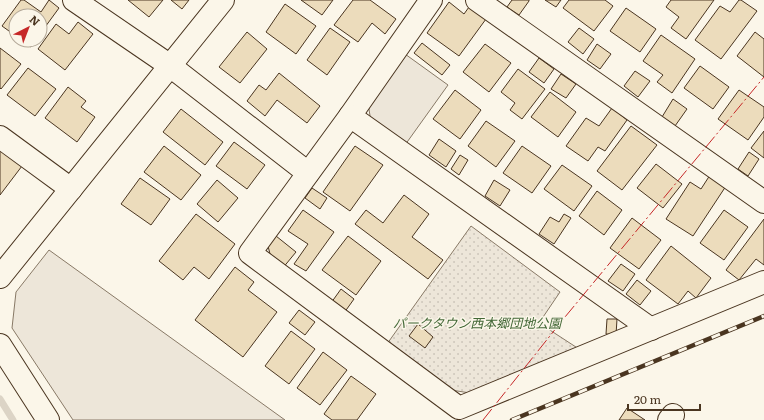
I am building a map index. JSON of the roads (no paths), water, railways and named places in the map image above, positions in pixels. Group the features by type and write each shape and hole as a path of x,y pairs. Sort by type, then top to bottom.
{"street":[{"path":"74,0 169,65 308,173"},
{"path":"0,277 169,65 223,0"},
{"path":"431,0 350,116 250,253 459,408 651,330 764,282"},
{"path":"477,0 764,202"},
{"path":"350,116 651,330"},
{"path":"0,137 71,189"},
{"path":"0,345 48,420"}],"waterway":[{"path":"0,399 13,420"}],"railway":[{"path":"512,420 764,316"}],"park label":[{"name":"パークタウン西本郷団地公園","path":"477,323"}]}
